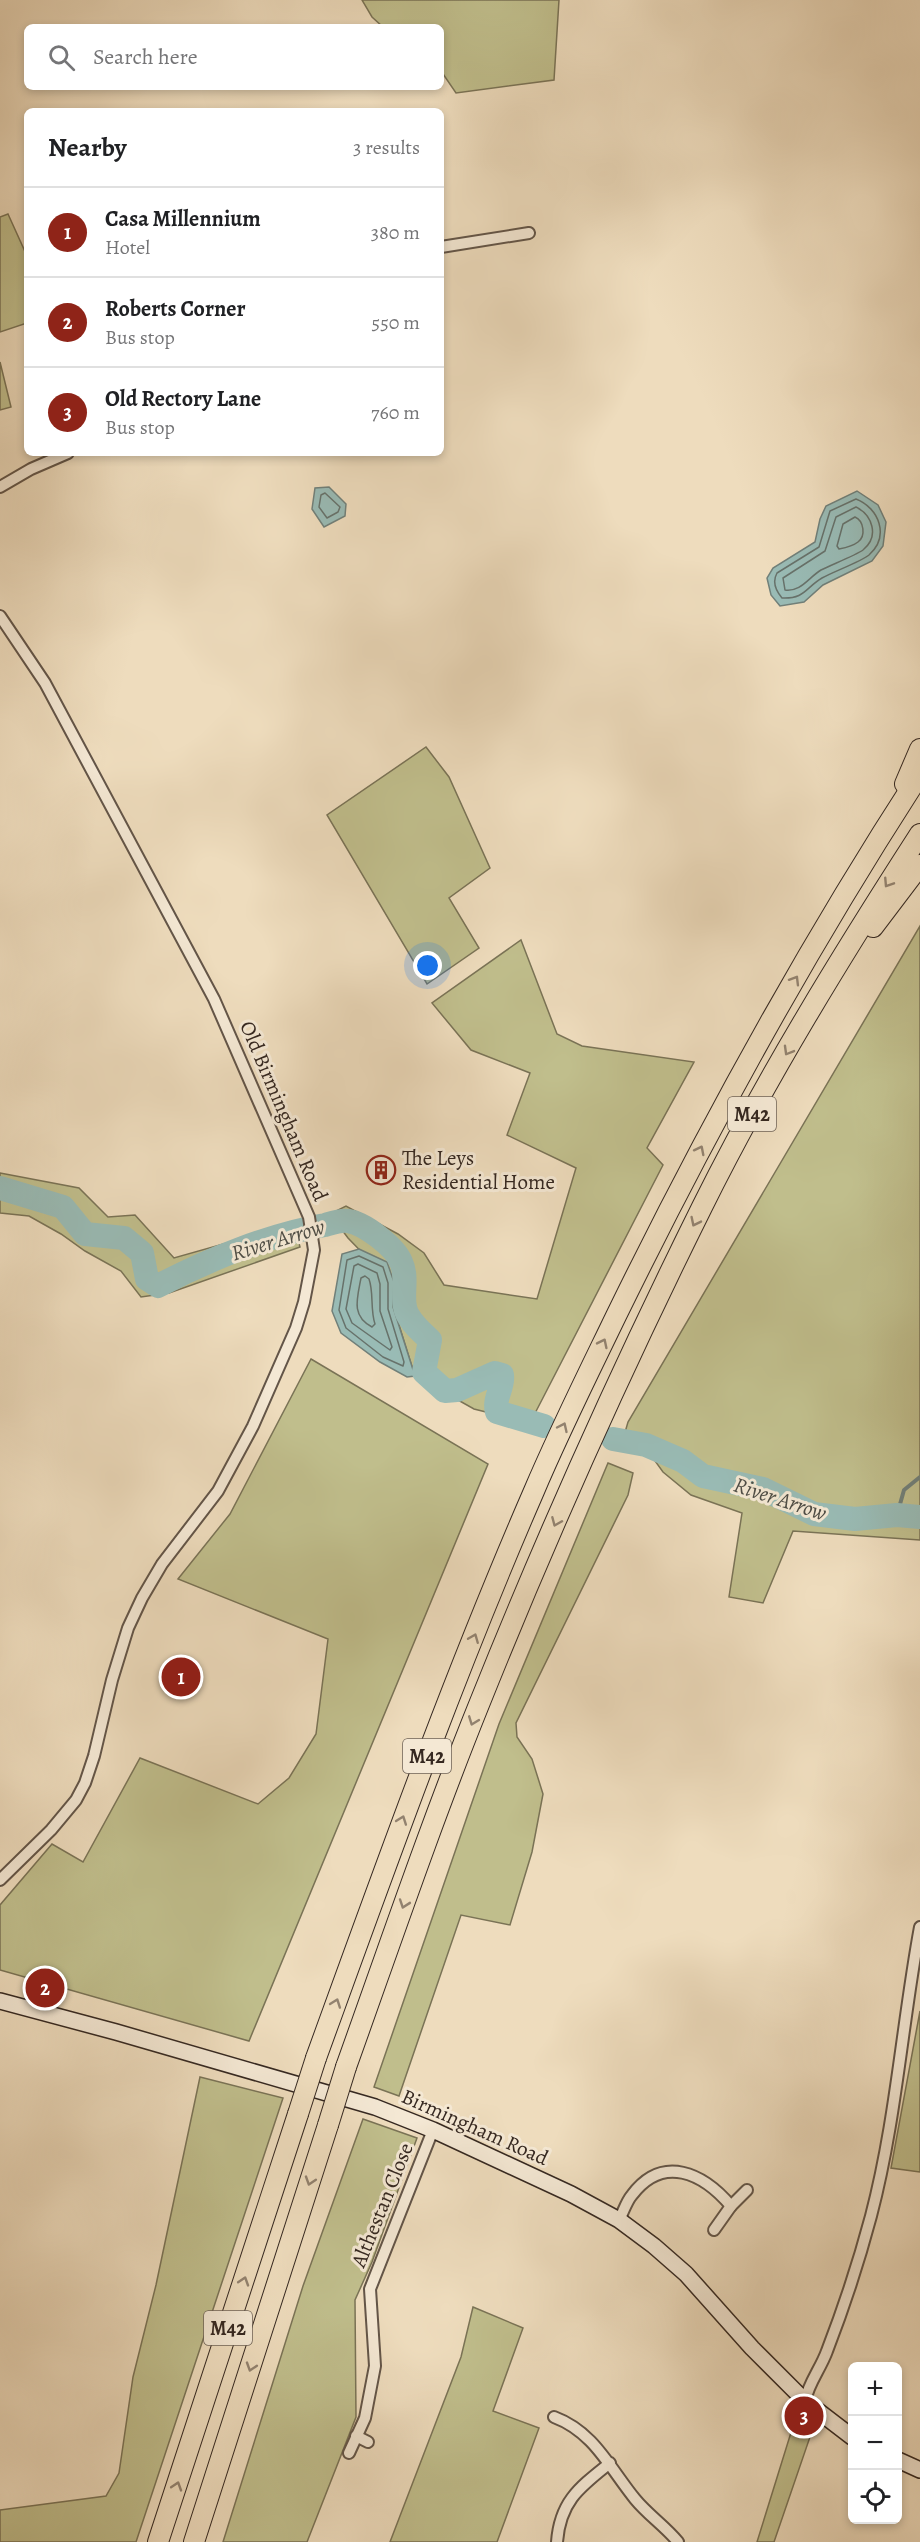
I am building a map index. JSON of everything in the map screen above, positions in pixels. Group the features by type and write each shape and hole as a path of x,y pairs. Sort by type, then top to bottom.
{"highway":[{"name":"M42","path":"887,825 920,749"},
{"name":"M42","path":"158,2542 316,2058 414,1786 548,1458 648,1250 742,1070 887,825 920,774"},
{"name":"M42","path":"194,2542 346,2067 414,1876 477,1709 579,1468 704,1204 767,1087 920,834"},
{"name":"M42","path":"826,986 892,904 920,865"}],"main road":[{"name":"Birmingham Road","path":"0,2001 127,2035 375,2107 433,2130 541,2179 619,2220 654,2246 686,2274 752,2348 805,2401 848,2434"},
{"path":"902,2462 920,2470"}],"street":[{"path":"444,247 529,233"},
{"path":"0,487 31,469 61,456"},
{"name":"Old Birmingham Road","path":"0,616 45,683 214,999 309,1217 314,1236 313,1265 296,1328 257,1418 218,1491 150,1582 128,1628 85,1783 64,1817 0,1880"},
{"path":"805,2401 807,2391 823,2363 834,2332 870,2218 886,2158 920,1927"},
{"name":"Althestan Close","path":"350,2453 364,2418 375,2366 370,2289 433,2130"},
{"path":"619,2220 631,2196 651,2176 670,2171 690,2173 722,2194 731,2206"},
{"path":"714,2230 731,2206 747,2190"},
{"path":"554,2417 571,2423 610,2463 634,2498 678,2542"},
{"path":"357,2436 368,2442"},
{"path":"557,2542 564,2509 576,2491 610,2463"}],"shaded area":[{"path":"362,0 559,0 554,80 456,93 444,75 444,24 380,24 372,17"},
{"path":"8,214 24,249 24,324 0,332 0,217"},
{"path":"0,362 11,407 0,410"},
{"path":"426,747 449,777 490,868 449,898 479,948 427,984 327,815"},
{"path":"920,926 920,1540 793,1531 763,1603 729,1597 742,1513 691,1495 663,1472 653,1458 621,1446 628,1422"},
{"path":"521,940 557,1034 582,1046 694,1062 647,1148 663,1165 530,1423 474,1409 415,1376 383,1274 348,1238 330,1214 346,1206 398,1234 424,1253 444,1285 537,1299 576,1168 507,1135 530,1073 471,1050 432,1003"},
{"path":"0,1173 79,1188 108,1217 135,1215 174,1258 294,1224 300,1247 169,1293 141,1297 121,1271 85,1251 61,1234 29,1216 0,1213"},
{"path":"311,1359 488,1464 249,2041 0,1970 0,1905 52,1844 83,1862 140,1758 258,1804 289,1778 316,1734 328,1639 178,1579 230,1514"},
{"path":"608,1463 633,1473 628,1495 516,1723 517,1737 532,1759 543,1794 532,1852 510,1925 461,1915 399,2096 374,2087 499,1724"},
{"path":"920,2011 920,2172 891,2168"},
{"path":"200,2077 283,2098 136,2542 0,2542 0,2510 106,2496 119,2473 133,2377 156,2285"},
{"path":"363,2119 417,2138 372,2262 355,2300 356,2417 307,2542 223,2542 303,2286"},
{"path":"473,2307 523,2328 493,2411 539,2428 497,2542 390,2542 461,2357"},
{"path":"793,2426 811,2434 774,2542 757,2542"}],"water":[{"path":"329,487 346,504 345,516 324,527 312,509 315,488"},
{"path":"857,491 878,505 886,522 883,546 872,561 823,585 804,602 780,606 771,595 767,578 773,568 815,542 820,519 826,506"},
{"path":"359,1249 387,1262 394,1282 393,1307 415,1376 407,1377 380,1362 341,1333 332,1311 342,1254"}],"waterway":[{"name":"River Arrow","path":"0,1188 63,1207 85,1234 124,1238 142,1253 147,1279 158,1286 261,1241 336,1222 345,1221 362,1226 386,1243 401,1262 404,1273 406,1312 430,1340 424,1372 445,1391 457,1390 495,1373 502,1375 502,1384 496,1402 497,1412 544,1426"},
{"name":"River Arrow","path":"613,1439 646,1445 683,1461 703,1476 763,1489 814,1514 855,1519 897,1515 920,1517"},
{"path":"897,1515 904,1490 920,1477"}],"place":[{"name":"The Leys Residential Home","path":"381,1170"},
{"name":"Casa Millennium","path":"181,1677"},
{"name":"Roberts Corner","path":"45,1988"},
{"name":"Old Rectory Lane","path":"804,2416"}]}
